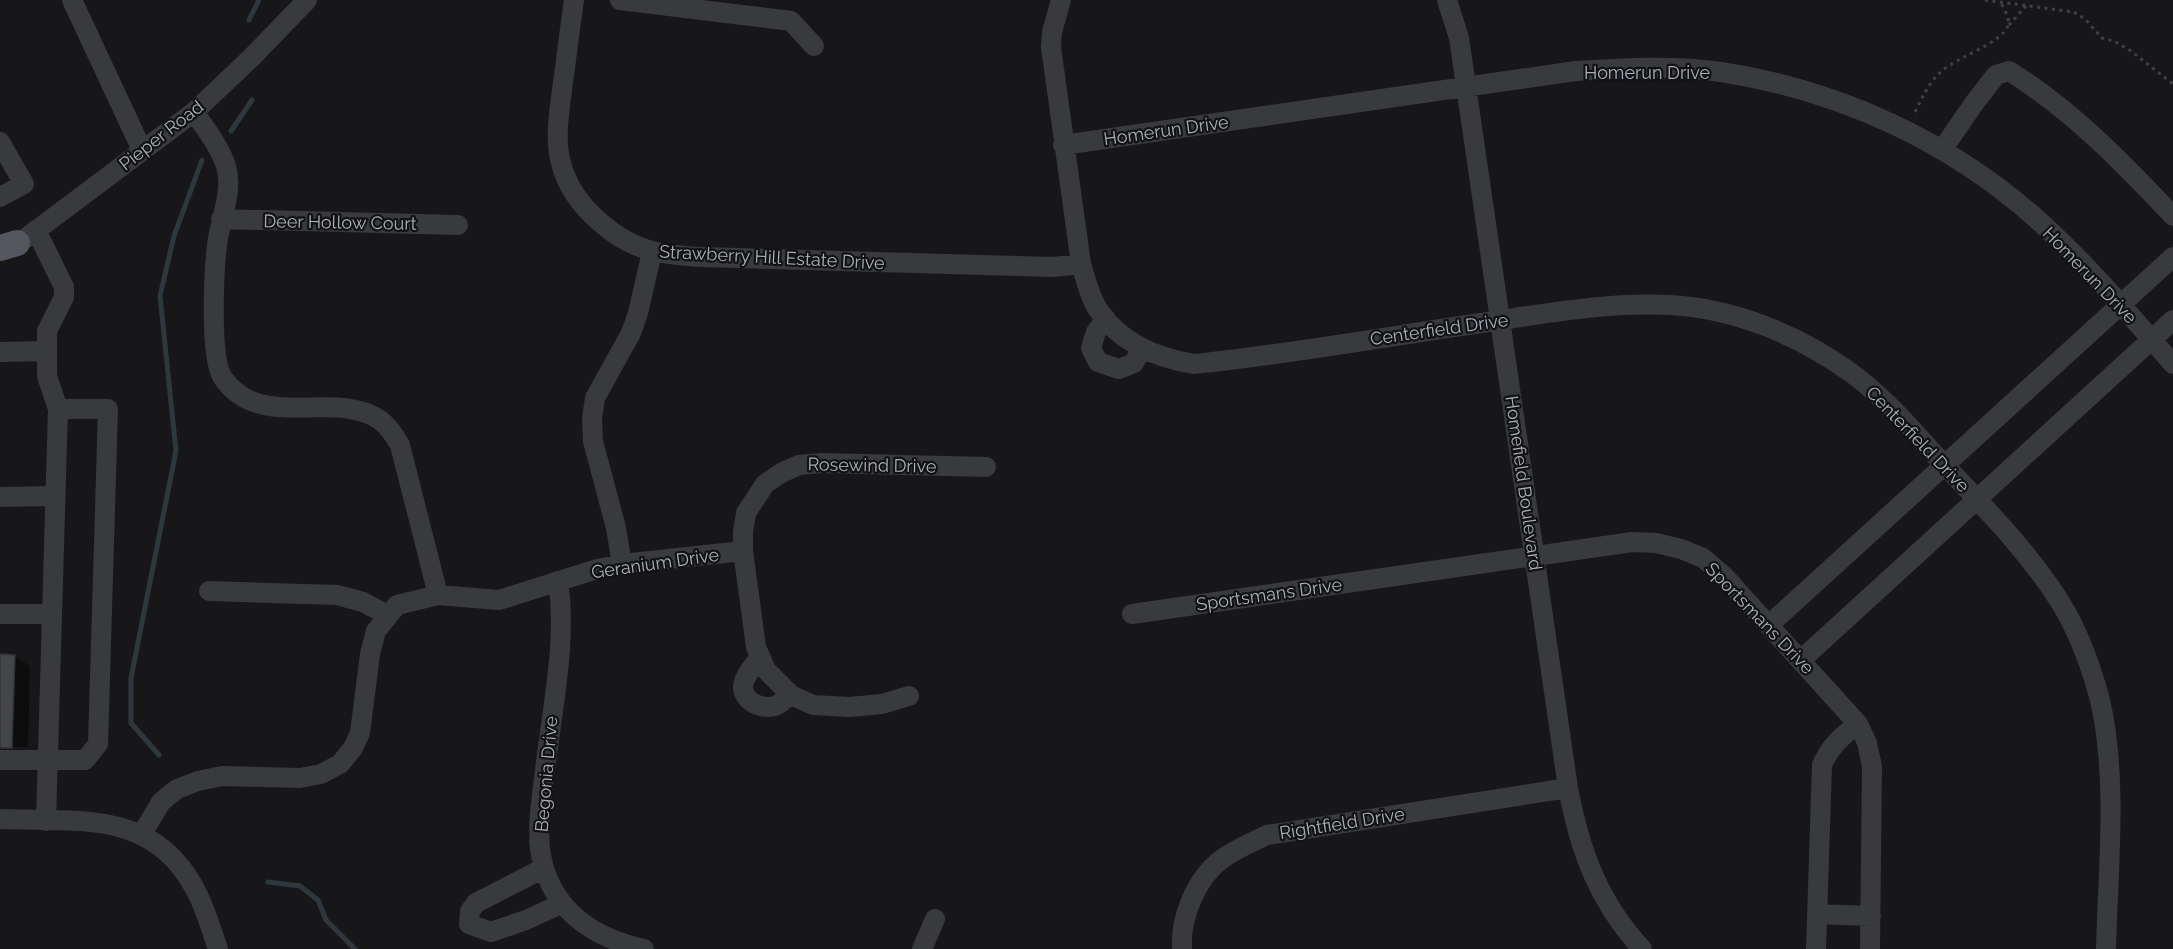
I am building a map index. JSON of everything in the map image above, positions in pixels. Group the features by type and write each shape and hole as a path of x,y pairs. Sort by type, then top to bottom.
{"street":[{"path":"72,0 142,150"},
{"name":"Pieper Road","path":"13,243 194,112 307,0"},
{"name":"Strawberry Hill Estate Drive","path":"574,0 560,108 558,144 561,162 569,185 579,201 596,219 633,246 674,256 1053,267 1081,264"},
{"path":"620,0 791,21 814,46"},
{"name":"Centerfield Drive","path":"1061,0 1052,32 1051,47 1081,264 1089,291 1099,311 1125,337 1141,349 1171,360 1194,364 1597,307 1671,305 1740,318 1771,329 1807,346 1850,371 1882,398 2019,548 2048,585 2066,613 2082,645 2099,697 2107,734 2110,782 2106,949"},
{"name":"Homefield Boulevard","path":"1447,0 1459,38 1576,830 1600,892 1618,920 1642,949"},
{"name":"Homerun Drive","path":"1063,145 1576,71 1670,68 1720,72 1769,81 1830,98 1884,119 1942,150 1990,182 2039,221 2173,363"},
{"path":"1942,150 1996,75 2009,71 2079,122 2173,216"},
{"path":"194,112 213,139 227,167 228,191 217,246 214,340 216,360 222,377 233,390 251,401 270,406 366,412 382,421 392,431 400,445 438,596"},
{"path":"0,142 24,184 0,197"},
{"name":"Deer Hollow Court","path":"221,219 458,225"},
{"path":"13,243 64,287 64,297 47,331 47,376 57,408 46,821"},
{"path":"622,564 593,441 592,419 595,398 631,333 652,252"},
{"path":"1769,625 2173,257"},
{"path":"1106,319 1096,332 1091,348 1098,362 1119,369 1134,363 1141,349"},
{"path":"1801,660 2173,320"},
{"path":"0,352 47,351"},
{"path":"0,760 85,760 98,744 108,409 57,408"},
{"name":"Rosewind Drive","path":"763,664 756,647 742,532 746,513 765,484 799,465 821,463 986,467"},
{"path":"0,497 55,496"},
{"name":"Sportsmans Drive","path":"1132,614 1632,542 1656,543 1681,549 1702,558 1724,576 1801,660 1858,724 1867,743 1872,766 1870,949"},
{"name":"Geranium Drive","path":"387,615 397,605 438,596 499,600 597,569 622,564 743,551"},
{"name":"Begonia Drive","path":"558,581 562,623 540,815 540,848 544,868 561,904 578,920 606,939 644,949"},
{"path":"142,834 161,802 177,789 198,781 222,776 300,778 321,774 340,764 353,748 360,733 370,654 376,631 387,615 363,602 337,595 209,591"},
{"path":"0,614 52,614"},
{"path":"789,694 778,705 765,708 752,702 745,694 743,685 750,669 763,664 789,694 813,705 850,707 882,704 909,696"},
{"path":"1816,949 1822,765 1837,740 1858,724"},
{"name":"Rightfield Drive","path":"1182,949 1182,927 1200,884 1221,860 1242,846 1267,835 1568,788"},
{"path":"0,819 115,825 142,834 164,848 180,865 196,890 218,949"},
{"path":"544,868 476,903 471,911 469,924 491,932 526,920 561,904"},
{"path":"1817,914 1871,915"},
{"path":"922,949 935,919"}],"path":[{"path":"1985,0 2074,12 2102,38 2114,41 2131,51 2173,84"},
{"path":"2001,3 2008,17 2008,26"},
{"path":"1916,112 1926,88 1942,70 1960,57 1985,47 2002,34 2025,6"}],"building":[{"path":"0,654 15,655 12,748 0,748"}],"waterway":[{"path":"249,20 259,0"},
{"path":"231,131 252,100"},
{"path":"159,755 131,723 131,678 176,451 160,296 174,236 202,160"},
{"path":"268,882 300,886 318,900 326,920 355,949"}]}
